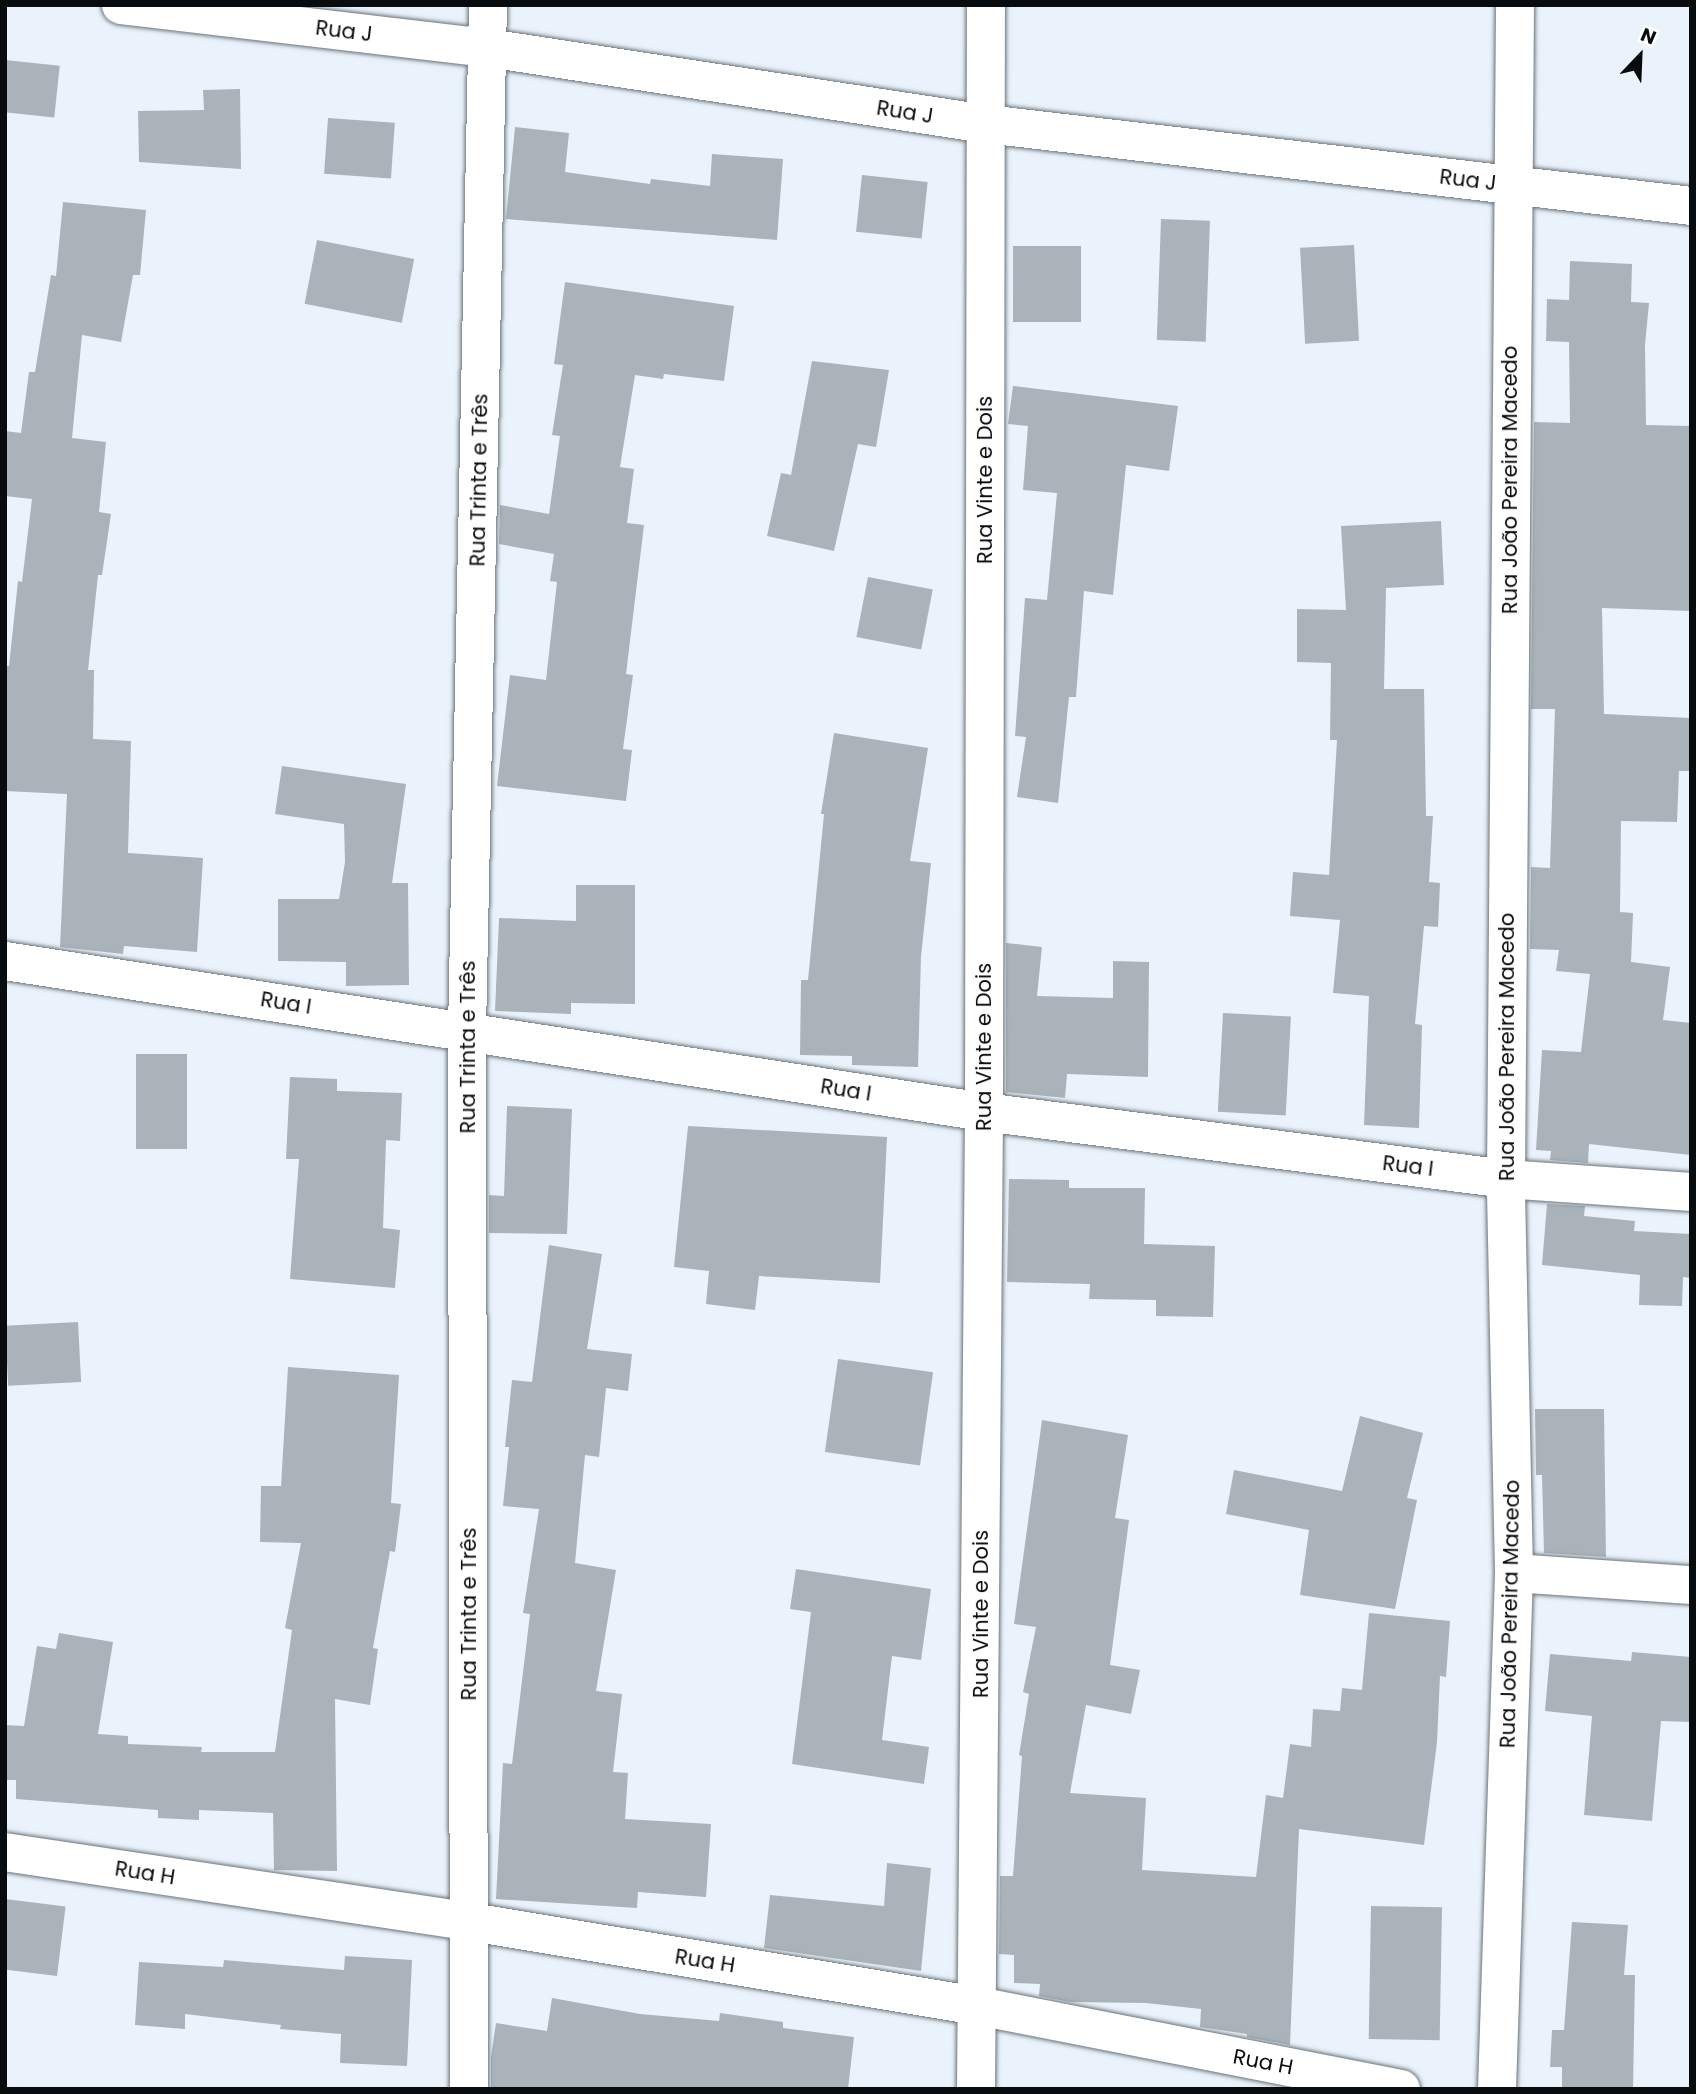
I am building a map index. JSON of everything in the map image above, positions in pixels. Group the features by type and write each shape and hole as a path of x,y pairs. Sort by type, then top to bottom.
{"street":[{"name":"Rua J","path":"121,5 488,48 986,124 1691,206"},
{"name":"Rua Trinta e Três","path":"469,2089 471,1922 467,1031 488,5"},
{"name":"Rua Vinte e Dois","path":"976,2089 984,1112 986,5"},
{"name":"Rua João Pereira Macedo","path":"1497,2089 1514,1573 1506,1179 1515,5"},
{"name":"Rua I","path":"5,961 984,1112 1506,1179 1691,1192"},
{"path":"1514,1573 1691,1585"},
{"name":"Rua H","path":"5,1852 471,1922 978,2006 1401,2089"}],"building":[{"path":"5,60 60,66 54,117 5,112"},
{"path":"240,89 241,169 139,162 138,111 204,110 203,90"},
{"path":"328,118 395,123 391,179 324,174"},
{"path":"515,127 569,133 565,172 650,184 651,179 710,186 712,154 783,159 777,240 506,219"},
{"path":"862,175 928,182 922,239 856,232"},
{"path":"63,202 146,210 140,275 133,275 121,342 82,335 72,438 106,442 99,512 111,514 102,575 98,575 88,670 94,670 93,739 131,741 128,853 203,858 197,952 124,946 123,954 60,947 67,794 5,791 5,666 9,666 18,581 22,582 32,499 5,496 5,431 21,433 29,372 35,372 51,275 56,276"},
{"path":"1161,219 1210,221 1206,342 1157,340"},
{"path":"317,240 414,259 402,323 305,304"},
{"path":"1354,245 1359,341 1305,344 1300,248"},
{"path":"1013,246 1081,246 1081,322 1013,322"},
{"path":"1570,261 1632,264 1631,302 1649,303 1645,345 1646,425 1691,426 1691,611 1602,608 1604,714 1691,718 1691,771 1679,771 1677,822 1621,821 1620,912 1633,913 1631,962 1670,967 1663,1020 1691,1023 1691,1155 1589,1144 1588,1163 1550,1160 1551,1151 1536,1150 1542,1050 1581,1052 1590,974 1556,971 1559,950 1530,949 1531,867 1550,868 1555,709 1531,709 1534,422 1570,423 1569,342 1546,341 1547,299 1569,300"},
{"path":"565,282 734,306 724,381 664,374 663,379 635,375 620,467 634,469 627,523 644,525 626,674 633,675 623,749 632,750 626,801 497,786 510,675 546,680 557,582 550,581 554,554 499,544 500,505 549,514 560,436 552,435 563,365 554,364"},
{"path":"812,361 889,370 876,447 858,444 834,551 767,536 781,473 791,475"},
{"path":"1013,386 1178,406 1169,471 1126,465 1113,595 1084,591 1076,697 1069,697 1058,803 1017,797 1026,737 1015,736 1025,598 1047,600 1057,493 1023,490 1028,426 1008,424"},
{"path":"1441,521 1444,585 1386,588 1384,689 1424,689 1426,816 1433,816 1429,882 1440,883 1438,927 1424,926 1415,1024 1422,1025 1419,1128 1364,1125 1369,996 1333,993 1340,920 1290,916 1293,872 1329,875 1337,740 1330,740 1331,663 1297,662 1297,609 1346,610 1341,526"},
{"path":"868,577 933,590 921,649 856,637"},
{"path":"834,733 928,748 910,861 931,863 921,956 918,1067 852,1065 852,1056 800,1055 801,980 808,980 824,814 821,814"},
{"path":"282,766 406,784 392,883 408,883 409,985 346,986 346,962 278,961 278,899 339,899 345,862 344,824 275,814"},
{"path":"576,885 635,885 635,1004 571,1003 571,1014 495,1011 499,918 576,921"},
{"path":"1006,943 1042,947 1037,996 1113,998 1113,961 1149,962 1148,1077 1067,1074 1065,1098 1006,1092"},
{"path":"1223,1013 1291,1017 1286,1115 1218,1112"},
{"path":"136,1054 187,1054 187,1149 136,1149"},
{"path":"290,1077 337,1079 337,1091 402,1093 400,1141 386,1140 383,1228 400,1230 395,1288 290,1279 299,1159 286,1159"},
{"path":"507,1106 572,1109 567,1234 489,1233 489,1195 504,1196"},
{"path":"688,1126 887,1137 880,1283 759,1276 755,1310 706,1304 709,1271 674,1267"},
{"path":"1009,1179 1069,1180 1069,1188 1145,1188 1144,1244 1215,1246 1213,1317 1156,1316 1156,1300 1089,1299 1090,1284 1007,1282"},
{"path":"1547,1204 1585,1206 1584,1216 1635,1221 1634,1231 1691,1234 1691,1278 1683,1277 1682,1306 1639,1305 1640,1275 1542,1265"},
{"path":"549,1245 602,1254 587,1349 632,1354 628,1391 606,1388 599,1457 585,1455 575,1563 616,1570 596,1691 622,1694 613,1772 628,1773 625,1819 711,1824 706,1897 638,1892 637,1908 496,1899 503,1763 512,1764 530,1614 523,1613 539,1509 503,1506 509,1447 505,1447 512,1380 532,1382"},
{"path":"78,1322 81,1382 8,1386 5,1326"},
{"path":"838,1359 933,1372 920,1465 825,1452"},
{"path":"288,1367 399,1375 391,1503 401,1504 395,1552 390,1551 373,1648 378,1649 370,1705 335,1699 337,1871 274,1870 273,1813 199,1810 199,1820 158,1818 158,1810 16,1799 16,1780 5,1780 5,1725 24,1726 37,1646 56,1649 59,1633 113,1642 98,1734 128,1736 128,1744 202,1747 201,1752 275,1752 292,1630 285,1628 301,1543 260,1542 261,1486 281,1486"},
{"path":"1535,1409 1604,1409 1606,1557 1544,1553 1542,1475 1536,1475"},
{"path":"1360,1416 1423,1433 1407,1498 1417,1500 1395,1609 1300,1595 1309,1530 1226,1514 1234,1470 1342,1491"},
{"path":"1042,1420 1128,1435 1115,1518 1129,1520 1110,1665 1140,1670 1131,1714 1086,1705 1070,1793 1146,1798 1142,1870 1256,1877 1266,1795 1283,1798 1290,1744 1311,1747 1313,1709 1340,1711 1342,1688 1362,1690 1369,1613 1450,1621 1446,1677 1440,1676 1437,1742 1424,1845 1299,1829 1290,2045 1247,2037 1247,2034 1200,2027 1201,2009 1146,2003 1070,2002 1039,1996 1040,1984 1014,1983 1014,1955 999,1954 1000,1876 1013,1876 1022,1756 1019,1755 1029,1694 1023,1692 1036,1627 1014,1624"},
{"path":"796,1569 931,1589 921,1660 892,1656 882,1740 929,1747 924,1784 792,1764 811,1612 790,1609"},
{"path":"1632,1652 1691,1657 1691,1722 1661,1721 1652,1821 1584,1815 1592,1716 1545,1711 1550,1654 1631,1661"},
{"path":"887,1863 931,1868 921,1971 764,1948 770,1895 884,1906"},
{"path":"5,1899 66,1906 57,1976 5,1970"},
{"path":"1371,1906 1442,1907 1440,2040 1369,2039"},
{"path":"1572,1922 1628,1925 1624,1975 1635,1975 1633,2089 1562,2089 1562,2067 1550,2067 1552,2030 1564,2030"},
{"path":"345,1956 412,1960 407,2066 340,2063 341,2034 280,2029 281,2025 185,2014 185,2029 135,2025 139,1962 223,1967 224,1960 344,1970"},
{"path":"552,1998 640,2014 719,2021 720,2013 783,2022 783,2028 854,2037 848,2089 491,2089 491,2057 496,2023 547,2031"}]}
